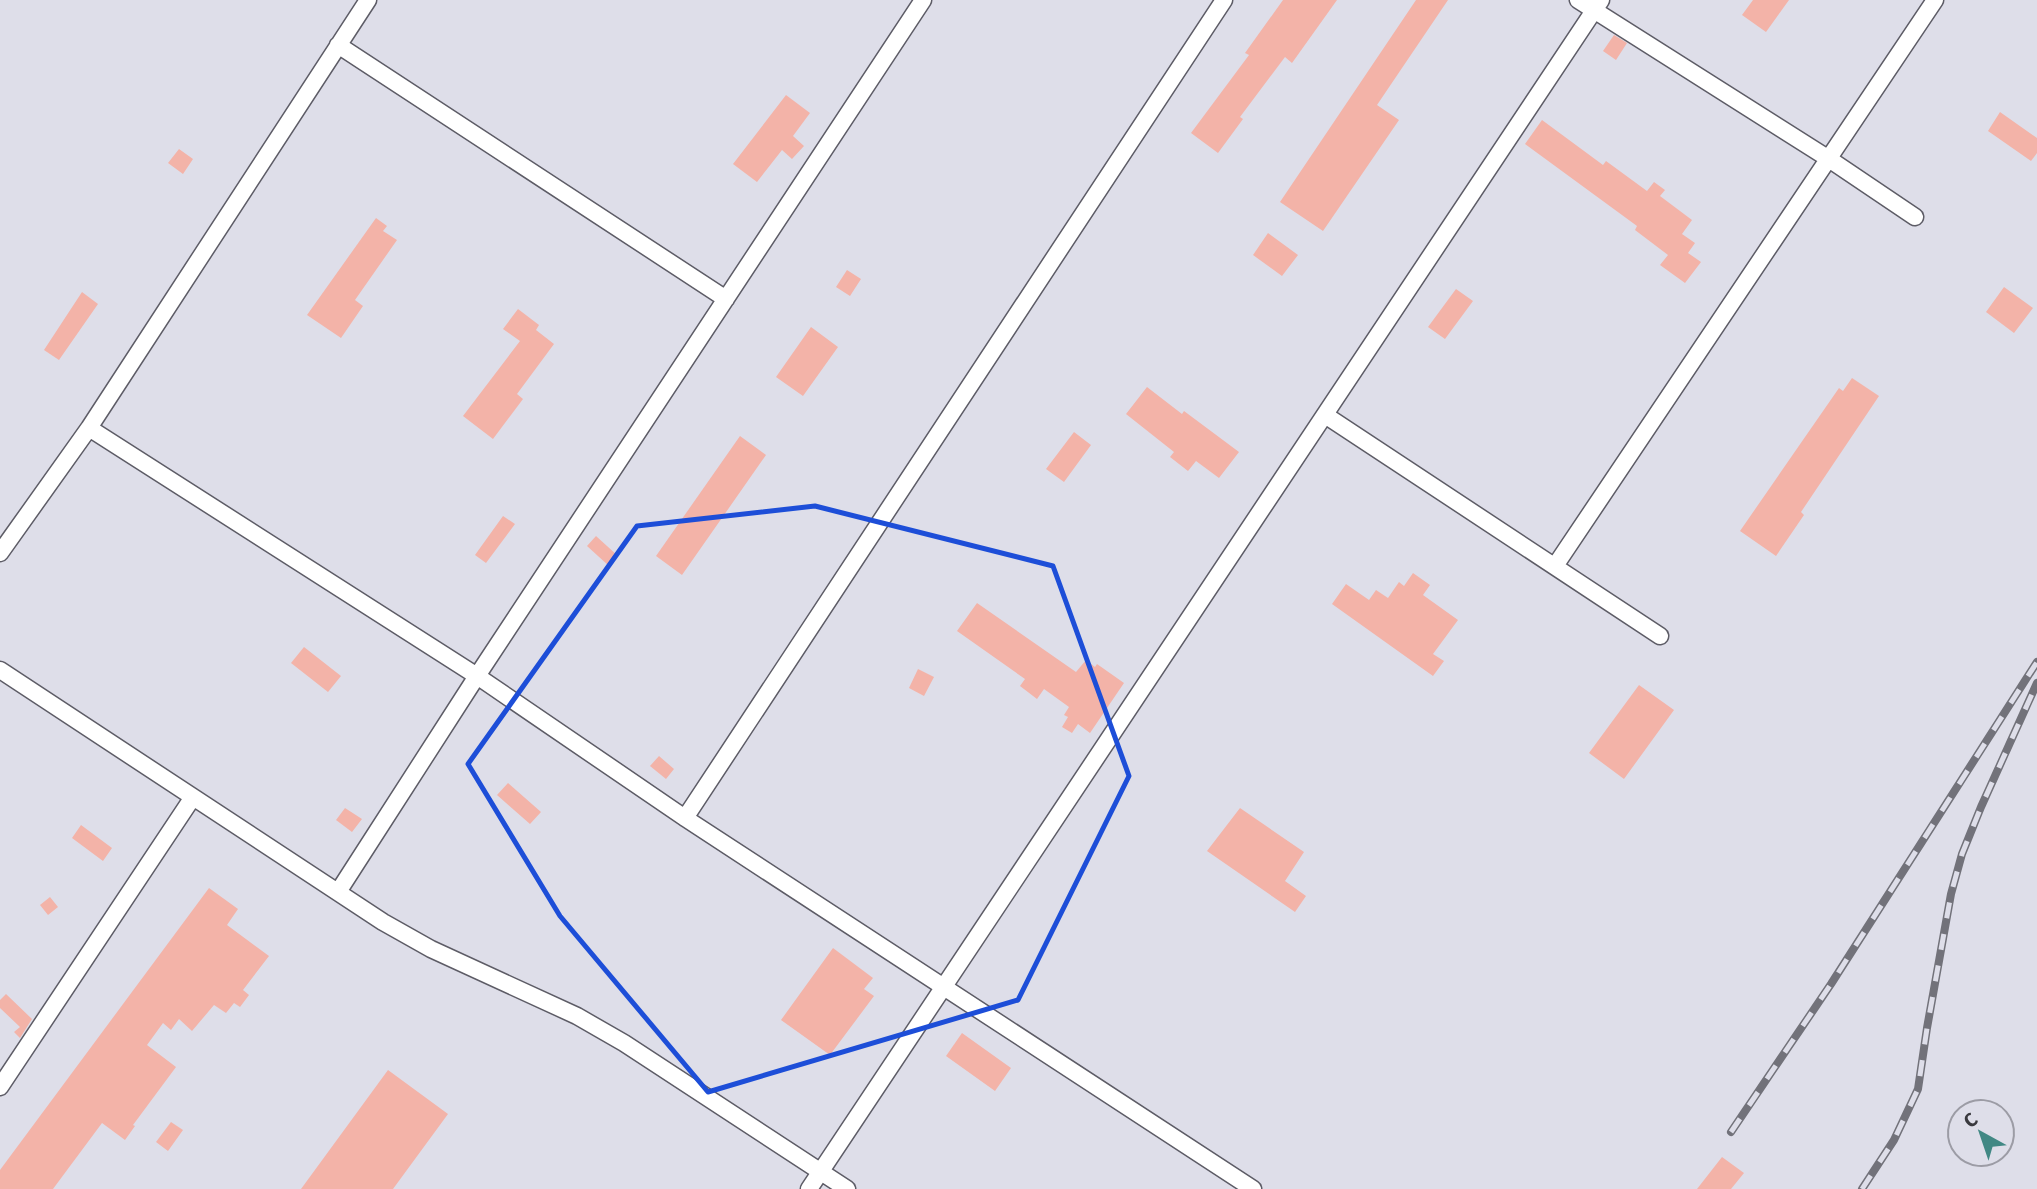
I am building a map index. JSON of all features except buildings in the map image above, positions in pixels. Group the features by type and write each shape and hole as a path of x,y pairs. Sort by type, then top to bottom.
{"lane":[{"path":"0,553 89,428 368,0"},
{"path":"338,892 477,676 923,0"},
{"path":"685,818 1224,0"},
{"path":"1578,0 1597,5 1915,217"},
{"path":"1555,566 1935,0"},
{"path":"809,1189 1597,5"},
{"path":"338,45 726,299"},
{"path":"1325,415 1660,636"},
{"path":"89,428 477,676 685,818 1253,1189"},
{"path":"0,670 338,892 431,949 578,1016 624,1043 847,1189"},
{"path":"0,1087 193,797"}],"highlighted area":[{"path":"815,506 1053,566 1129,776 1018,1000 708,1092 560,916 468,764 637,526"}],"railway":[{"path":"1731,1132 1831,984 2037,662"},
{"path":"1862,1189 1894,1140 1918,1089 1951,894 1962,854 2037,683"}]}
